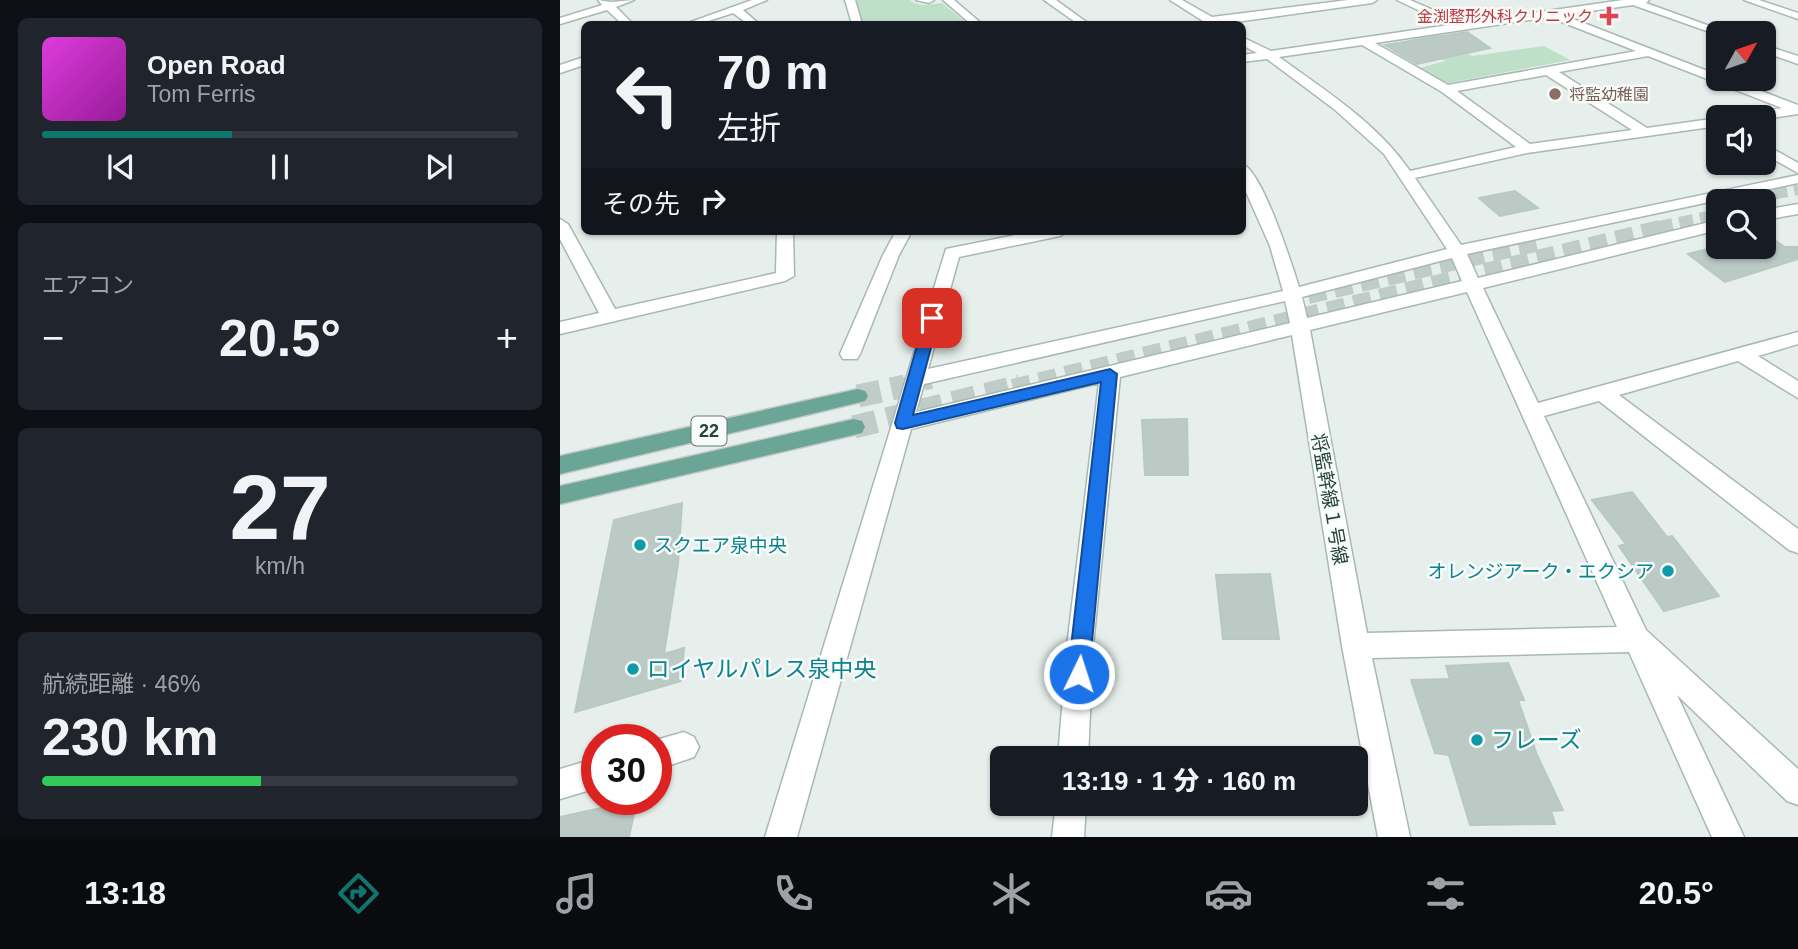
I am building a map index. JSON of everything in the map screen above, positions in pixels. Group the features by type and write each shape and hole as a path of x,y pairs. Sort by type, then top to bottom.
{"main road":[{"name":"22","path":"560,466 858,396"},
{"name":"22","path":"560,495 854,427"}],"street":[{"path":"560,22 606,3 628,0"},
{"path":"699,21 762,0"},
{"path":"850,0 856,21"},
{"path":"921,0 929,0"},
{"path":"948,0 972,21"},
{"path":"1049,0 1080,21"},
{"path":"1175,0 1210,21"},
{"path":"1285,0 1303,9"},
{"path":"1226,21 1372,0"},
{"path":"1402,0 1460,26"},
{"path":"1749,0 1798,16"},
{"path":"1246,58 1636,1 1706,27"},
{"path":"606,3 625,21"},
{"path":"735,9 750,21"},
{"path":"1549,13 1798,110"},
{"path":"1363,41 1446,89 1527,149"},
{"path":"1246,42 1269,55 1339,106 1389,151 1457,251 1728,837"},
{"path":"1446,89 1648,52"},
{"path":"1776,52 1798,60"},
{"path":"560,69 581,62"},
{"path":"1547,70 1644,132"},
{"path":"1776,113 1798,110"},
{"path":"1406,176 1527,149 1706,124"},
{"path":"1776,156 1798,170"},
{"path":"914,379 1293,294 1457,251 1798,179"},
{"name":"将監幹線１号線","path":"1250,194 1291,282 1355,646 1394,837"},
{"path":"1776,213 1798,209"},
{"path":"560,224 611,318"},
{"path":"903,423 1300,328 1473,282 1706,228"},
{"path":"560,328 785,276 785,235"},
{"path":"850,354 902,235"},
{"path":"781,837 796,778 952,253 1040,235"},
{"path":"1533,412 1798,338"},
{"path":"1741,354 1798,391"},
{"path":"1074,746 1080,646 1110,374"},
{"path":"1602,393 1798,543"},
{"path":"1355,646 1637,639 1798,790"},
{"path":"672,750 684,747"},
{"path":"560,784 581,778"},
{"path":"1069,837 1070,816"}],"green space":[{"path":"855,0 910,0 925,5 942,3 964,21 861,21"},
{"path":"1439,34 1472,56 1544,46 1570,60 1449,83 1420,68 1445,61 1410,39"}],"building":[{"path":"1467,32 1490,48 1417,64 1385,45"},
{"path":"1515,191 1538,208 1500,216 1479,198"},
{"path":"1776,241 1785,247 1798,247 1798,259 1725,282 1688,254 1706,250 1706,259 1776,259"},
{"path":"1187,419 1188,475 1145,475 1142,420"},
{"name":"オレンジアーク・エクシア","path":"1632,492 1667,537 1672,536 1719,596 1664,611 1619,546 1626,544 1592,500"},
{"path":"682,503 678,564 664,654 684,648 681,681 575,712 614,520"},
{"path":"1270,574 1279,639 1223,639 1216,575"},
{"name":"フレーズ","path":"1508,663 1524,700 1518,700 1537,755 1563,810 1551,811 1555,824 1470,825 1449,755 1435,753 1411,680 1450,679 1446,666"},
{"path":"581,812 581,815 634,815 629,837 560,837 560,817"}],"tunnel":[{"path":"1776,192 1798,188"},
{"path":"1659,228 1706,218"},
{"path":"1013,388 1668,227"},
{"path":"1308,295 1539,242"},
{"path":"897,388 931,380"},
{"path":"858,396 905,386"},
{"path":"854,427 1020,386"}],"place":[{"name":"金渕整形外科クリニック","path":"1609,16"},
{"name":"将監幼稚園","path":"1555,94"},
{"name":"スクエア泉中央","path":"640,545"},
{"name":"オレンジアーク・エクシア","path":"1668,571"},
{"name":"ロイヤルパレス泉中央","path":"633,669"},
{"name":"フレーズ","path":"1477,740"}],"route":[{"path":"932,318 903,423 1110,374 1104,410 1079,674"}]}
